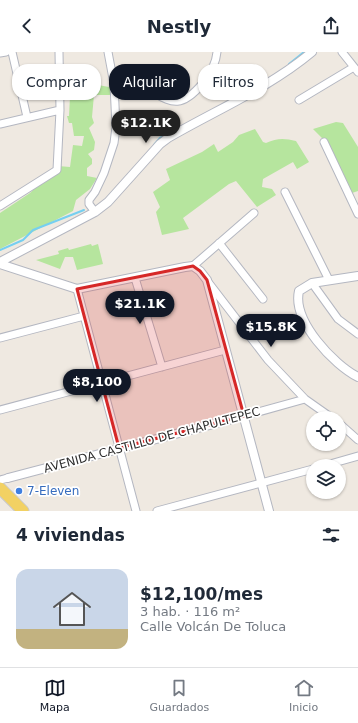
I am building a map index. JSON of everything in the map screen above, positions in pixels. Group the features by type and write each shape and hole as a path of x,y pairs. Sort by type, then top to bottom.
{"main road":[{"path":"0,488 23,511"}],"street":[{"path":"0,53 6,52"},
{"path":"12,52 27,117"},
{"path":"0,206 57,170 60,110 59,52"},
{"path":"108,52 110,64"},
{"path":"0,263 95,212 108,202 160,144 168,138 270,82 293,68 312,52"},
{"path":"298,100 356,70 342,52"},
{"path":"190,96 210,73 218,54"},
{"path":"95,212 89,204 89,200 95,192 104,173 114,143 116,127 115,100"},
{"path":"165,100 182,100"},
{"path":"0,124 60,110"},
{"path":"324,142 358,214"},
{"path":"285,192 329,280"},
{"path":"0,263 77,290 192,266 254,213"},
{"path":"219,243 264,299"},
{"path":"192,266 200,271 268,360 305,399 322,411"},
{"path":"358,276 312,283 299,291 298,296 301,314 324,350 341,366 358,377"},
{"path":"136,278 162,367"},
{"path":"206,280 269,511"},
{"path":"312,283 338,319 358,334"},
{"path":"77,290 136,511"},
{"path":"0,338 84,316"},
{"path":"0,410 225,350"},
{"name":"AVENIDA CASTILLO DE CHAPULTEPEC","path":"0,480 305,399"},
{"path":"346,429 358,440"},
{"path":"346,459 358,456"},
{"path":"157,511 306,471"}],"highlighted area":[{"path":"193,266 200,271 207,280 244,416 119,448 77,289 185,267"}],"green space":[{"path":"101,86 109,87 109,95 101,95"},
{"path":"70,100 94,100 92,117 94,123 89,128 95,142 94,150 88,154 92,159 92,164 87,168 87,176 97,178 90,189 76,200 73,211 0,249 0,213 30,193 58,166 70,167 73,145 82,146 84,136 74,136 72,123 69,123 67,116 69,116"},
{"path":"336,122 343,123 358,147 358,191 352,193 339,171 324,140 313,129"},
{"path":"255,129 263,142 266,143 281,139 296,141 309,162 297,169 293,162 263,179 262,187 272,189 276,195 257,207 236,181 229,184 183,218 189,229 162,235 156,212 160,207 153,192 170,180 166,169 202,152 214,144 218,152 233,142 239,135"},
{"path":"91,244 92,246 98,244 103,264 77,270 73,257 65,257 60,269 36,260 59,254 58,251 68,248 69,250"}],"waterway":[{"path":"289,64 304,52"},
{"path":"154,145 160,138 168,134"},
{"path":"0,250 23,240 33,230 84,210"}],"place":[{"name":"7-Eleven","path":"19,491"}]}
